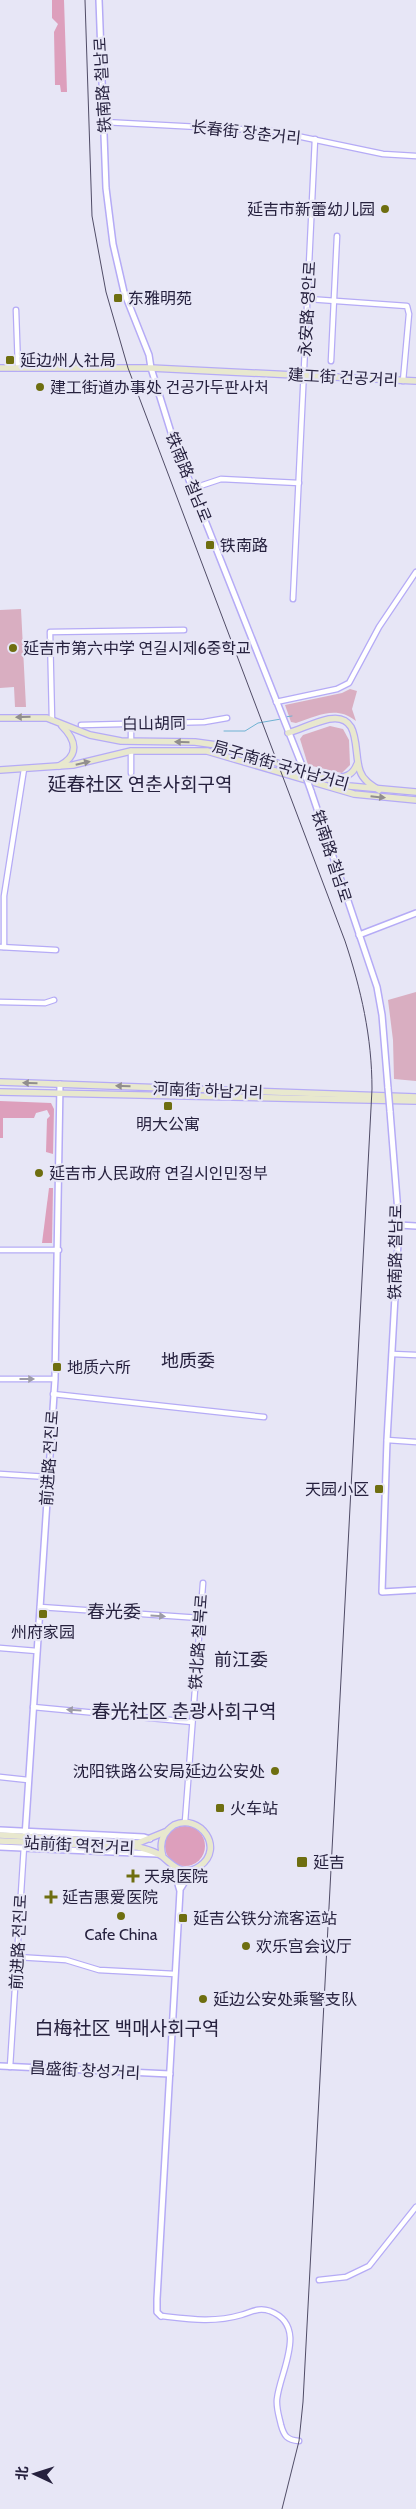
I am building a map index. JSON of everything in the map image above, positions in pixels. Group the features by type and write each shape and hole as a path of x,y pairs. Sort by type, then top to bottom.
{"main road":[{"name":"建工街 건공거리","path":"0,368 151,368 416,381"},
{"name":"局子南街 국자남거리","path":"0,718 37,717 52,720 90,735 131,741 195,742 224,746 350,786 416,792"},
{"path":"288,733 327,720 342,720 354,731 358,762 363,777 379,790"},
{"path":"57,767 68,759 74,745 72,737 59,724"},
{"name":"局子南街 국자남거리","path":"0,770 57,767 131,751 207,751 354,794 416,800"},
{"path":"327,778 349,776 355,770 358,762"},
{"name":"河南街 하남거리","path":"0,1082 416,1097"},
{"path":"142,1087 142,1095"},
{"name":"河南街 하남거리","path":"0,1092 416,1101"},
{"path":"165,1832 160,1856 173,1868 192,1870 206,1860 210,1844 203,1829 192,1822 185,1822"},
{"name":"站前街 역전거리","path":"0,1841 138,1843 165,1832 174,1825 185,1822"},
{"name":"站前街 역전거리","path":"0,1836 24,1840 138,1847 160,1856"}],"street":[{"name":"铁南路 철남로","path":"98,0 106,188 113,244 122,284 149,355 151,368 174,442 194,488 301,763 377,987 382,1015 399,1225 387,1440 382,1592 416,1590"},
{"name":"长春街 장춘거리","path":"104,122 273,131 383,154 416,156"},
{"name":"永安路 영안로","path":"293,599 315,139"},
{"path":"331,361 337,236"},
{"path":"308,299 406,306 408,314 403,381"},
{"path":"16,310 18,368"},
{"path":"194,488 221,479 299,483"},
{"path":"277,704 337,690 349,683 379,627 416,572"},
{"path":"52,720 50,632 184,630"},
{"name":"白山胡同","path":"81,724 204,722 227,718"},
{"path":"131,724 131,741"},
{"path":"131,751 131,773"},
{"path":"24,769 4,896 2,947 56,950"},
{"path":"358,935 416,913"},
{"path":"0,1002 45,1003 54,1000"},
{"name":"前进路 전진로","path":"10,2067 55,1379 59,1250 60,1084"},
{"path":"399,1225 416,1226"},
{"path":"0,1250 59,1250"},
{"path":"392,1354 416,1355"},
{"path":"0,1378 55,1379"},
{"path":"53,1394 264,1417"},
{"path":"387,1440 416,1442"},
{"path":"0,1474 48,1477"},
{"name":"铁北路 철북로","path":"185,1822 203,1582"},
{"path":"40,1607 200,1618"},
{"path":"0,1648 37,1651"},
{"path":"33,1708 192,1722"},
{"path":"0,1777 28,1780"},
{"name":"站前街 역전거리","path":"0,1830 24,1840"},
{"name":"站前街 역전거리","path":"0,1847 24,1840"},
{"path":"173,1868 180,1891"},
{"path":"192,1870 180,1891 157,2312 161,2316 206,2320 241,2315 259,2309 284,2319 288,2326 291,2343 276,2408 283,2434 291,2440 298,2441"},
{"path":"17,1957 66,1960 99,1970 175,1974"},
{"name":"昌盛街 창성거리","path":"0,2066 170,2074"},
{"path":"319,2280 346,2277 369,2266 416,2207"}],"shaded area":[{"path":"52,0 64,0 67,92 61,92 60,85 55,85 54,32 58,24 52,18"},
{"name":"延吉市第六中学 연길시제6중학교","path":"21,609 26,707 15,707 14,687 0,688 0,610"},
{"path":"350,689 357,691 352,709 356,721 349,716 327,713 296,723 291,722 285,705 342,693"},
{"path":"330,726 343,729 349,740 350,765 342,773 308,765 300,739 303,735"},
{"path":"416,992 416,1081 394,1079 393,1040 388,1000"},
{"path":"0,1101 51,1103 54,1109 53,1154 46,1152 47,1119 50,1116 47,1110 36,1113 34,1118 3,1118 3,1138 0,1138"},
{"path":"49,1188 53,1188 52,1243 42,1243"},
{"path":"189,1826 196,1829 202,1835 205,1846 204,1854 196,1863 189,1866 181,1866 174,1863 166,1854 165,1842 168,1835 177,1827"}],"waterway":[{"path":"285,717 292,716"},
{"path":"224,731 245,731 258,723 281,719"}],"railway":[{"path":"85,0 92,216 106,292 128,368 345,941 361,995 370,1051 372,1089 303,2402 299,2441 282,2509"}],"place":[{"name":"延吉市新蕾幼儿园","path":"385,209"},
{"name":"东雅明苑","path":"118,298"},
{"name":"延边州人社局","path":"10,360"},
{"name":"建工街道办事处 건공가두판사처","path":"40,387"},
{"name":"铁南路","path":"210,545"},
{"name":"延吉市第六中学 연길시제6중학교","path":"13,648"},
{"name":"明大公寓","path":"168,1106"},
{"name":"延吉市人民政府 연길시인민정부","path":"39,1173"},
{"name":"地质六所","path":"57,1367"},
{"name":"天园小区","path":"379,1489"},
{"name":"州府家园","path":"43,1614"},
{"name":"沈阳铁路公安局延边公安处","path":"275,1771"},
{"name":"火车站","path":"220,1808"},
{"name":"延吉","path":"302,1862"},
{"name":"天泉医院","path":"133,1876"},
{"name":"延吉惠爱医院","path":"51,1897"},
{"name":"Cafe China","path":"121,1916"},
{"name":"延吉公铁分流客运站","path":"183,1918"},
{"name":"欢乐宫会议厅","path":"246,1946"},
{"name":"延边公安处乘警支队","path":"203,1999"}],"district":[{"name":"延春社区 연춘사회구역","path":"140,784"},
{"name":"地质委","path":"188,1361"},
{"name":"春光委","path":"114,1612"},
{"name":"前江委","path":"241,1660"},
{"name":"春光社区 춘광사회구역","path":"184,1711"},
{"name":"白梅社区 백매사회구역","path":"127,2028"}]}
